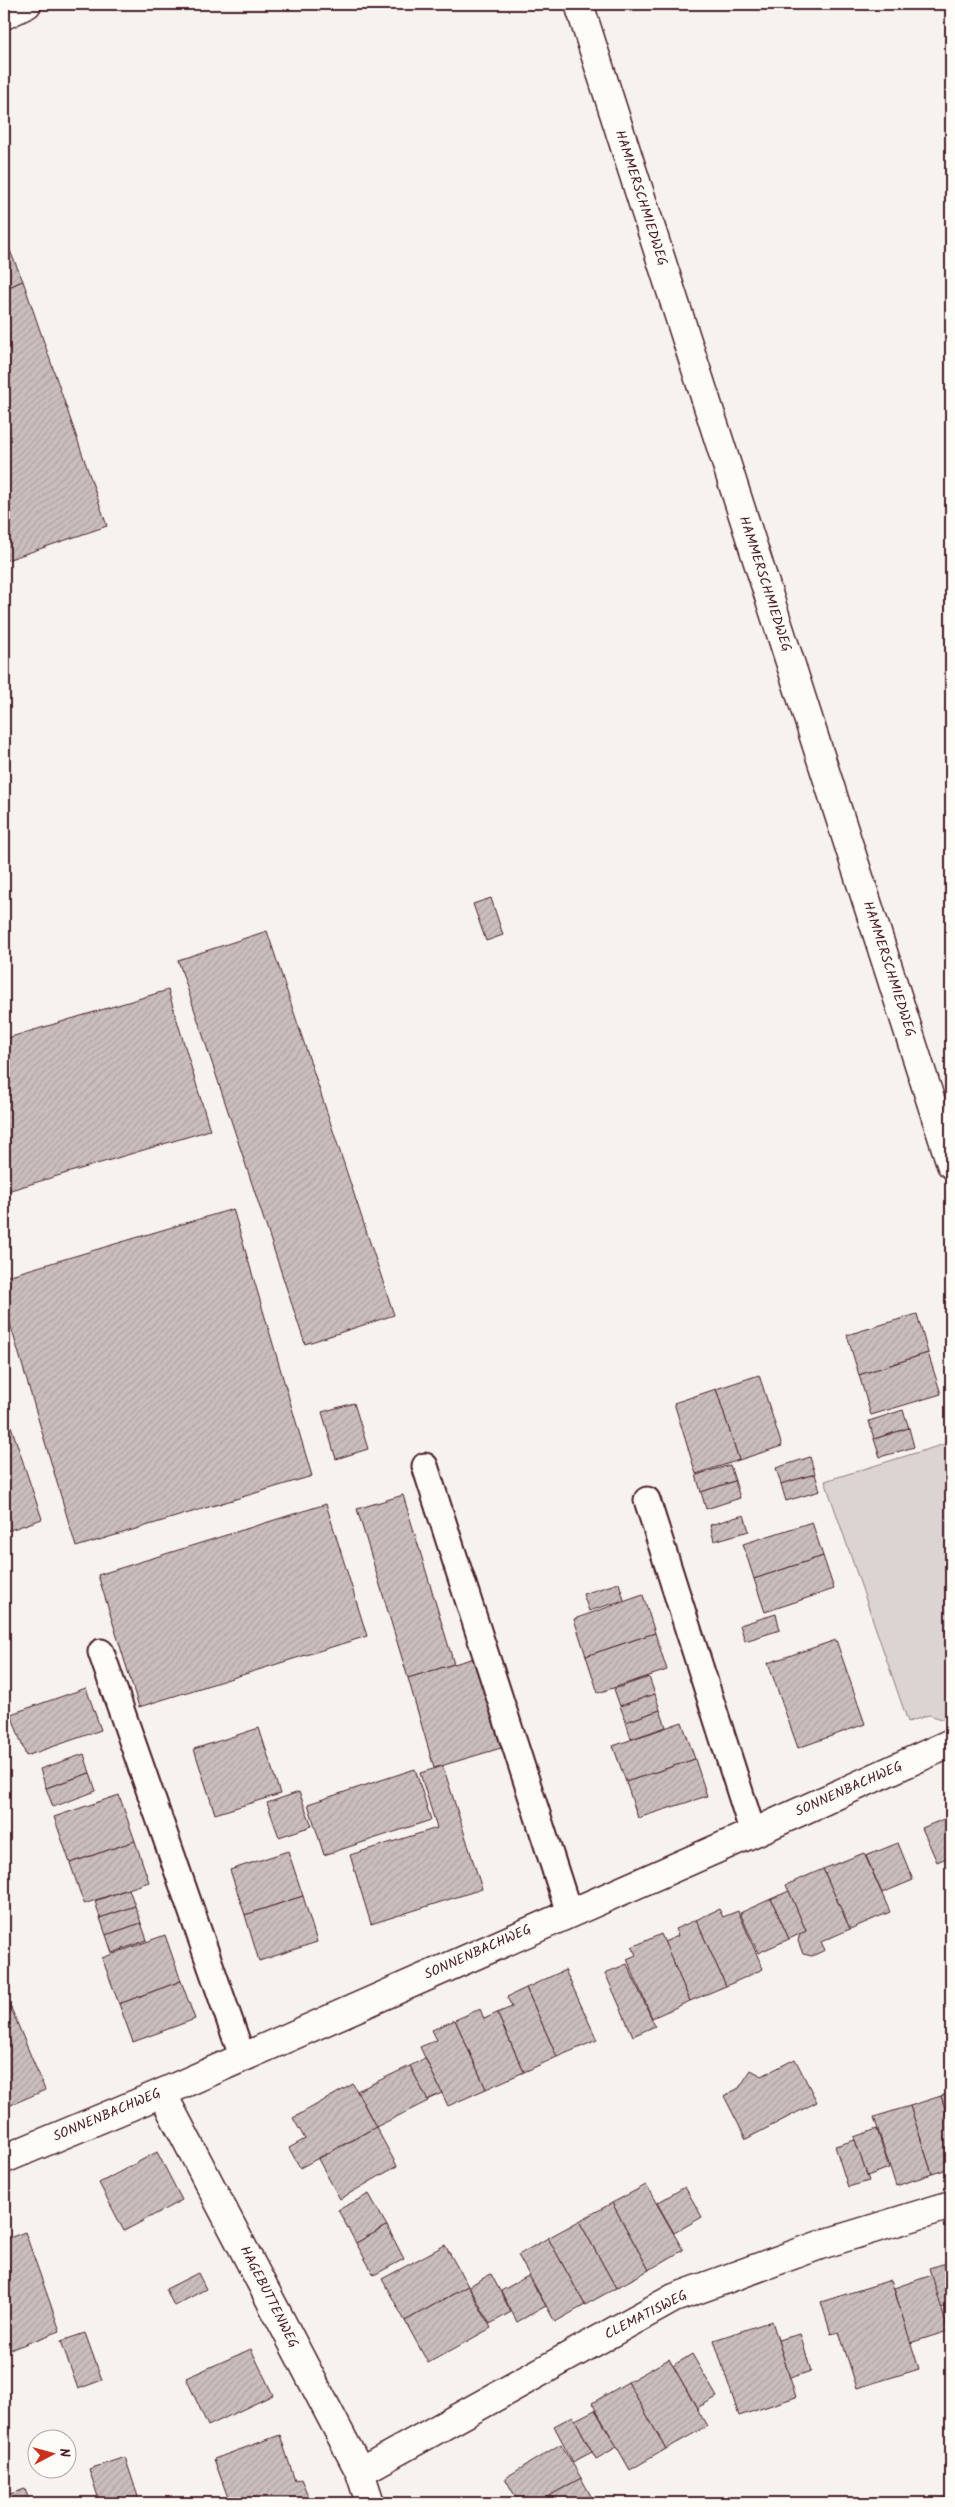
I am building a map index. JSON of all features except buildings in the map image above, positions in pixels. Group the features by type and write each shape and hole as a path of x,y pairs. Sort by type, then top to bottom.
{"street":[{"path":"4,15 27,4"},
{"name":"HAMMERSCHMIEDWEG","path":"579,4 951,1164"},
{"name":"SONNENBACHWEG","path":"4,2160 753,1832 951,1743"},
{"name":"HAGEBUTTENWEG","path":"162,2092 360,2472 370,2503"},
{"name":"CLEMATISWEG","path":"360,2472 674,2298 820,2245 951,2205"}],"lane":[{"path":"425,1466 569,1913"},
{"path":"647,1500 753,1832"},
{"path":"102,1652 242,2056"}],"shaded area":[{"path":"951,1442 951,1717 945,1720 929,1715 908,1722 825,1481"}]}
